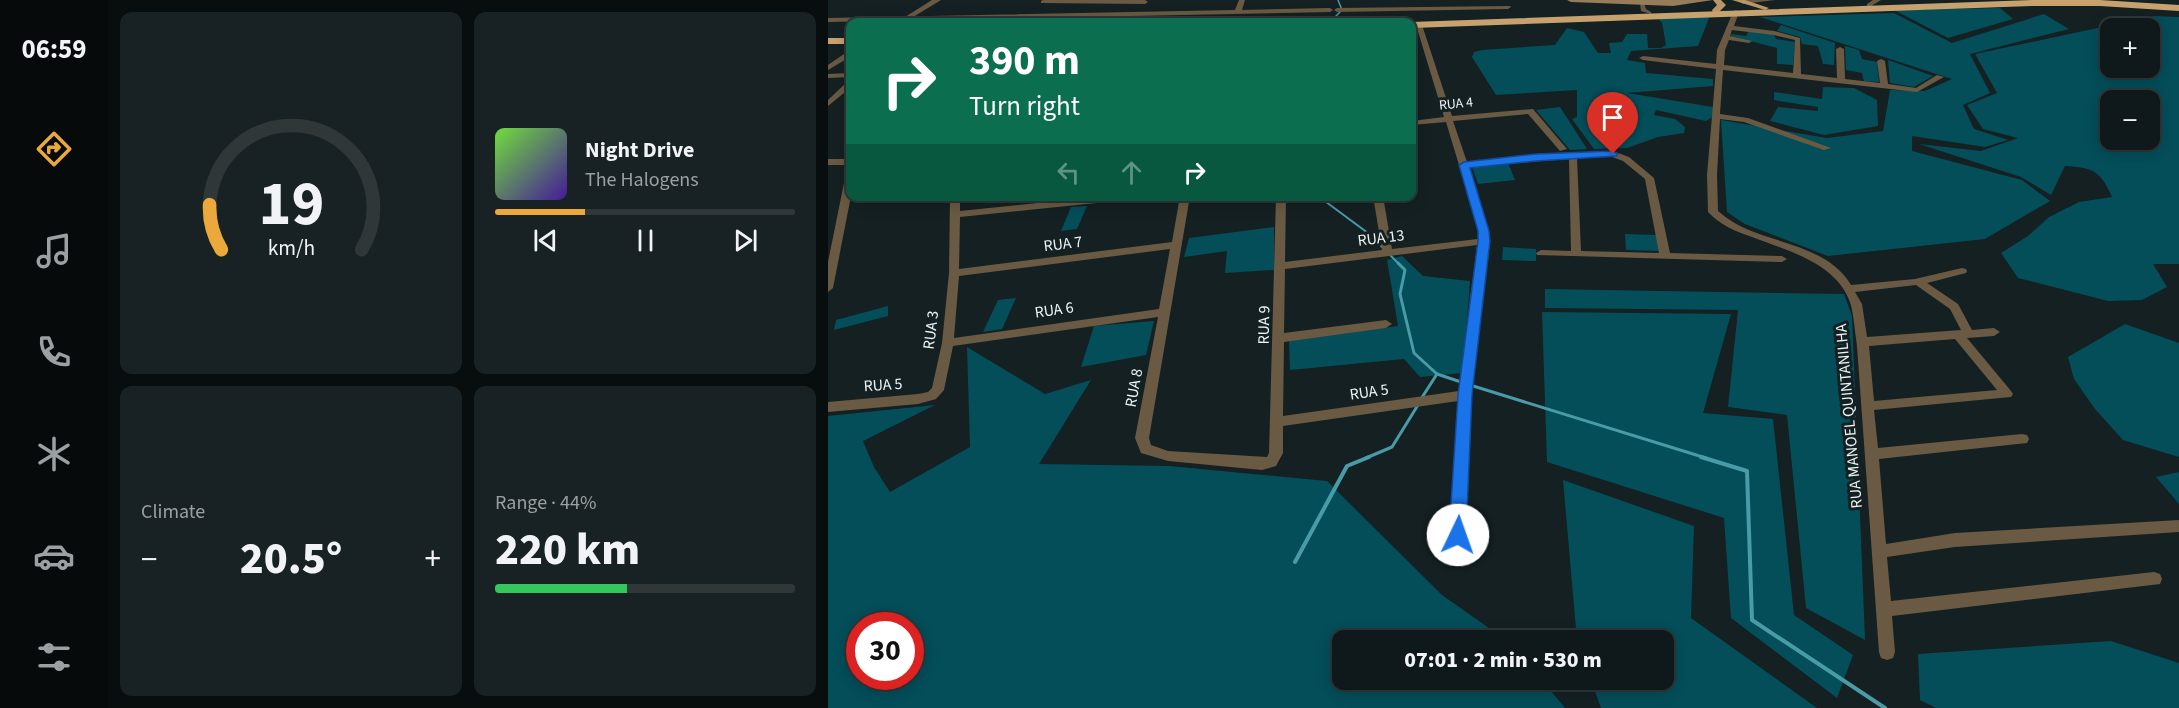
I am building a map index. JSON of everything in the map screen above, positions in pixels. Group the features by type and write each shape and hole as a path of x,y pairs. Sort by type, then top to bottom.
{"highway":[{"path":"1416,21 1508,19 1717,5 1765,8 1874,2 2011,0"},
{"path":"1416,27 1736,12 2021,3 2179,7"},
{"path":"828,40 846,39"}],"main road":[{"path":"1571,0 1644,10 1709,0"},
{"path":"1740,1 1765,8"}],"street":[{"path":"908,18 937,0"},
{"path":"1238,12 1242,0"},
{"path":"1381,0 1389,9"},
{"path":"1740,1 1772,0"},
{"path":"1043,2 1146,1 1142,18"},
{"path":"1006,18 1389,9 1508,3 1508,19"},
{"name":"RUA MANOEL QUINTANILHA","path":"1736,12 1728,32 1720,66 1712,175 1713,212 1730,225 1820,260 1838,275 1856,304 1868,406 1887,652"},
{"path":"828,20 846,20"},
{"path":"1416,30 1464,165 1484,231 1466,387 1457,558"},
{"path":"1728,32 1749,41"},
{"path":"1728,32 1774,33 1798,39 1797,74"},
{"path":"1840,49 1841,80"},
{"path":"828,68 846,57"},
{"path":"1643,58 1797,74 1917,90 1940,77"},
{"path":"1881,61 1884,85"},
{"path":"828,76 846,75"},
{"path":"828,104 846,88"},
{"name":"RUA 4","path":"1416,123 1530,111 1563,149"},
{"path":"1717,116 1745,120 1827,148"},
{"path":"1464,165 1573,156 1617,155 1646,174 1651,185 1665,255"},
{"path":"1573,156 1576,254"},
{"path":"828,162 846,162"},
{"path":"828,288 846,198"},
{"name":"RUA 3","path":"938,390 948,343 954,273 955,201"},
{"path":"954,215 1087,201"},
{"name":"RUA 8","path":"1184,201 1142,438 1146,449 1168,456 1262,465 1271,462 1276,453"},
{"name":"RUA 9","path":"1276,453 1281,201"},
{"path":"1379,201 1387,252"},
{"name":"RUA 13","path":"1281,266 1484,241"},
{"name":"RUA 7","path":"954,273 1176,245"},
{"path":"1541,253 1782,259"},
{"path":"1848,289 1919,282 1962,271"},
{"path":"1868,406 2007,394 1964,334 1954,307 1919,282"},
{"name":"RUA 6","path":"948,343 1165,312"},
{"path":"1280,338 1386,324"},
{"path":"1862,342 1994,332"},
{"name":"RUA 5","path":"1277,422 1466,387"},
{"name":"RUA 5","path":"828,407 918,399 932,396 938,390"},
{"path":"1871,454 2022,439"},
{"path":"1879,552 1955,540 2179,526"},
{"path":"1884,609 2154,579"}],"shaded area":[{"path":"2000,8 2013,19 1948,38 1894,10"},
{"path":"1894,13 1952,43 2044,14 2069,29 1970,54 1990,93 1963,105 1974,129 2008,140 1985,147 1912,136 1912,151 2022,180 2050,201 1985,239 1828,256 1745,224 1727,212 1721,120 1827,138 1883,131 1890,90 1925,91 1952,79 1760,17"},
{"path":"1708,16 1698,46 1631,51 1627,60 1645,63 1646,73 1713,79 1713,86 1627,93 1713,107 1714,116 1706,121 1656,110 1654,115 1675,119 1685,127 1684,133 1658,137 1627,148 1594,149 1572,119 1577,117 1577,90 1496,95 1472,57 1474,52 1482,50 1555,45 1567,28 1584,32 1598,53 1611,53 1609,43 1622,42 1627,34 1647,34 1648,48 1661,48 1666,45 1662,23 1658,18"},
{"path":"2179,17 2179,264 2153,264 2167,287 2142,300 2108,301 2018,278 2001,253 2028,236 2049,217 2079,202 2112,197 2099,175 2089,169 2065,166 2051,195 2021,177 1919,144 1981,151 2018,138 1983,129 1967,105 1997,93 1975,54 2100,27 2100,78 2160,78 2160,18 2145,18"},
{"path":"1781,25 1835,43 1834,65 1823,64 1818,46 1802,44 1800,37 1777,31"},
{"path":"1749,31 1774,34 1776,39 1795,42 1793,65 1777,64 1777,48 1731,36 1731,34 1746,36"},
{"path":"1845,46 1859,50 1862,59 1877,62 1879,82 1864,81 1862,73 1846,70"},
{"path":"1888,60 1933,76 1914,87 1890,83"},
{"path":"1823,87 1854,88 1877,100 1878,126 1824,135 1770,121 1778,107 1818,111 1818,107 1774,100 1774,92 1822,99"},
{"path":"1560,107 1587,149 1570,150 1536,110"},
{"path":"1508,163 1515,180 1478,184 1472,167"},
{"path":"1087,206 1077,229 1061,231 1071,207"},
{"path":"1274,227 1274,270 1225,273 1227,251 1184,257 1189,238"},
{"path":"1625,234 1657,235 1660,251 1626,250"},
{"path":"1503,247 1536,249 1536,261 1502,260"},
{"path":"1402,256 1423,276 1470,281 1463,373 1420,377 1404,359 1290,370 1289,341 1398,326 1387,260"},
{"path":"1545,289 1844,294 1852,316 1865,640 1806,608 1787,415 1728,407 1738,310 1545,308"},
{"path":"1016,298 1002,329 983,332 998,300"},
{"path":"888,306 888,316 834,330 836,320"},
{"path":"1542,312 1731,314 1703,413 1773,419 1794,615 1853,655 1837,698 1731,618 1724,518 1547,462"},
{"path":"1154,321 1146,355 1081,367 1094,326"},
{"path":"2125,324 2179,343 2179,457 2123,440 2095,409 2074,379 2068,357"},
{"path":"967,347 1045,394 1091,380 1039,464 1169,466 1327,481 1442,595 1492,630 1332,630 1332,690 1550,690 1565,708 828,708 828,416 935,405 863,441 874,467 890,492 970,447"},
{"path":"2179,472 2179,504 2156,477"},
{"path":"1563,480 1694,526 1691,618 1817,708 1601,708 1595,690 1674,690 1674,630 1576,630"},
{"path":"2111,641 2179,663 2179,708 1936,708 1920,700 1918,654"}],"waterway":[{"path":"1334,18 1342,10 1338,0"},
{"path":"1325,201 1372,236 1383,248"},
{"path":"1390,255 1405,270 1400,294 1414,353 1437,374"},
{"path":"1421,399 1437,374"},
{"path":"1437,374 1464,383"},
{"path":"1470,385 1706,458"},
{"path":"1366,458 1392,447 1418,405"},
{"path":"1295,562 1347,466 1369,457"},
{"path":"1701,457 1747,471 1752,620 1885,708"}],"route":[{"path":"1458,535 1465,395 1484,241 1484,231 1464,165 1613,154"}]}
